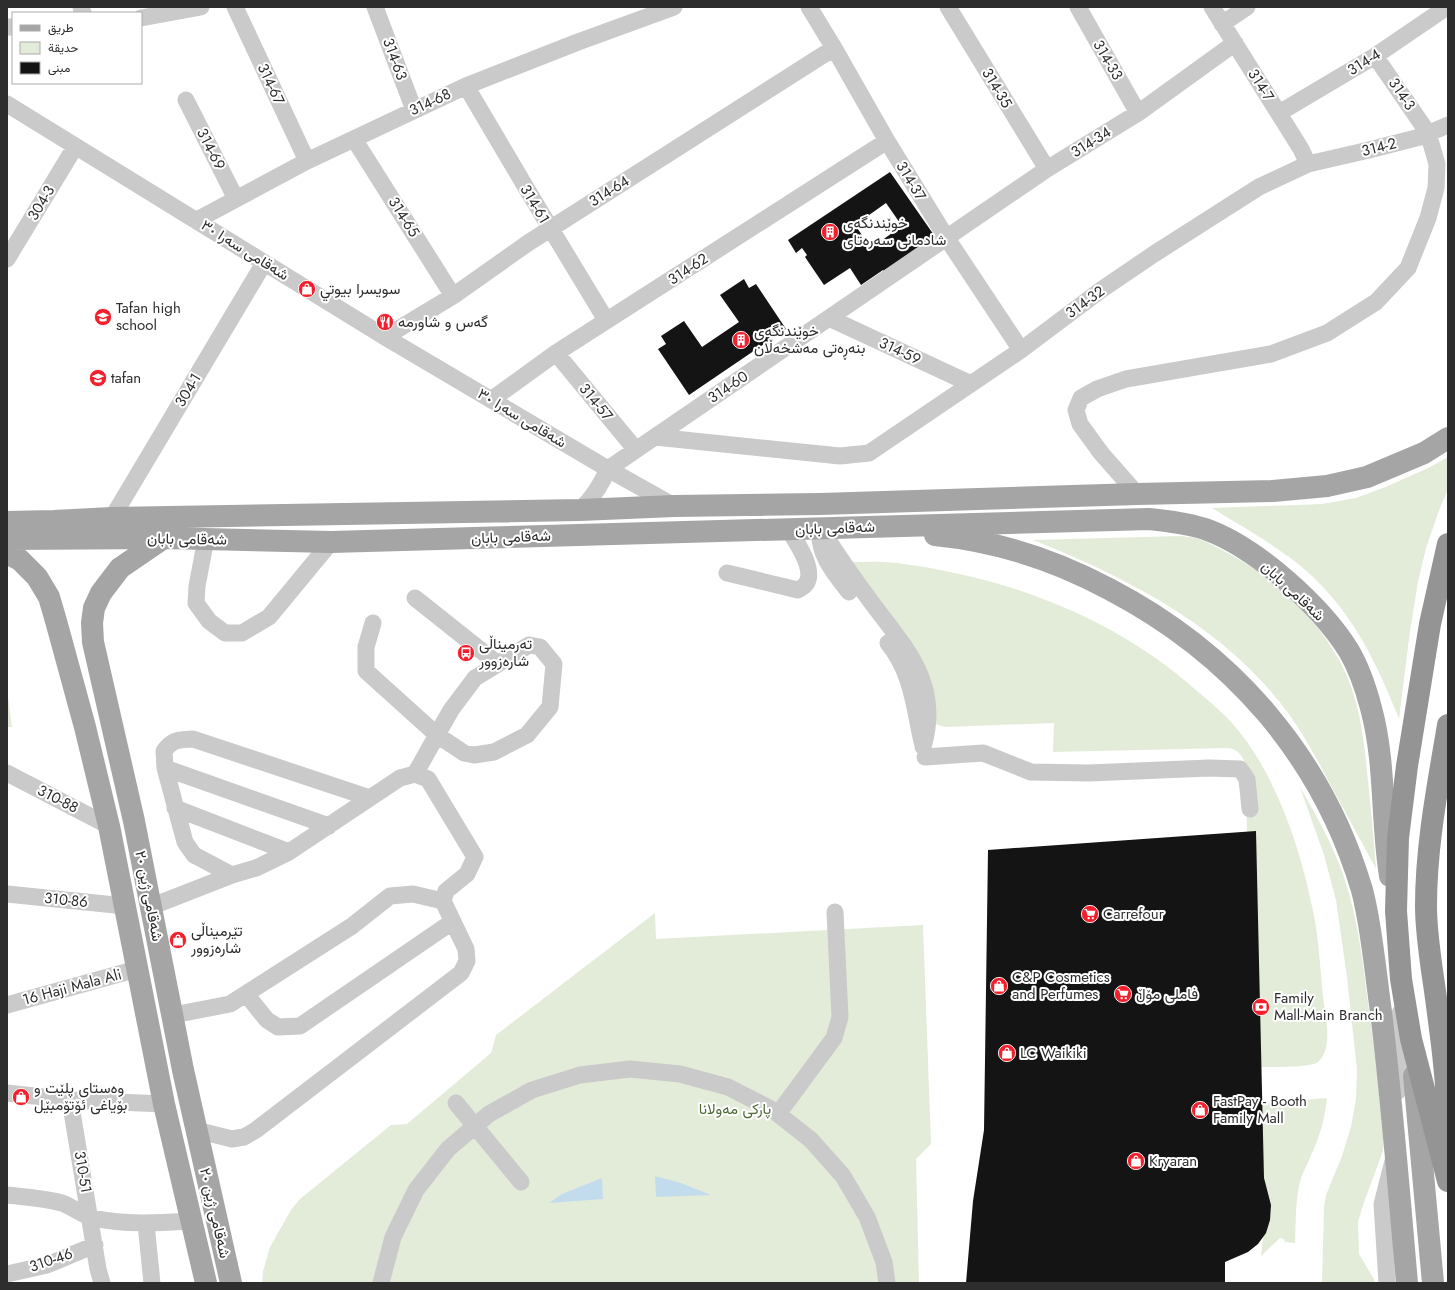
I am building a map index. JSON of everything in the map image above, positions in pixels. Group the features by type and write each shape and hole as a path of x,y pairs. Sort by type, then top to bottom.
{"highway":[{"path":"1448,544 1430,624 1407,766 1398,838 1396,911 1401,979 1411,1039 1448,1181"},
{"path":"1448,725 1432,817 1426,907 1430,958 1447,1089 1448,1124"}],"main road":[{"path":"7,522 112,518 580,510 674,506 820,504 1273,491 1326,486 1367,478 1424,453 1448,438"},
{"path":"790,529 793,504"},
{"path":"820,504 821,529"},
{"name":"شەقامی بابان","path":"7,539 164,538 331,542 1149,519 1162,520 1205,529 1221,536 1252,554 1280,575 1307,600 1328,624 1349,652 1362,680 1371,708 1380,759 1386,837 1396,911"},
{"path":"860,527 948,536 991,544 1022,552 1089,578 1152,613 1181,632 1224,667 1270,715 1297,752 1324,797 1342,836 1363,892 1374,952 1388,1069 1407,1283"},
{"name":"شەقامی ژین ٢٠","path":"164,538 120,568 101,593 94,608 92,623 93,642 134,821 150,907 196,1130 231,1283"},
{"name":"شەقامی ژین ٢٠","path":"7,553 20,560 37,577 49,597 85,727 110,826 164,1104 206,1283"},
{"path":"85,727 112,722"},
{"path":"1411,1039 1433,1283"}],"street":[{"path":"142,18 201,7"},
{"name":"314-67","path":"235,7 308,161"},
{"name":"314-63","path":"375,7 414,110"},
{"name":"314-68","path":"197,220 354,138 466,86 578,42 674,7"},
{"name":"314-37","path":"808,7 834,48 887,141 946,238 1021,350"},
{"name":"314-35","path":"948,7 1047,169"},
{"name":"314-33","path":"1078,7 1138,112"},
{"name":"314-7","path":"1212,7 1301,148 1308,164"},
{"path":"1222,24 1246,7"},
{"name":"314-4","path":"1279,113 1376,56 1447,7"},
{"name":"314-34","path":"946,238 1047,169 1138,112 1235,43"},
{"name":"314-64","path":"385,337 453,296 550,229 834,48"},
{"name":"314-3","path":"1138,494 1101,454 1080,424 1076,410 1081,398 1097,388 1126,379 1271,354 1327,334 1376,302 1408,268 1428,218 1436,188 1437,164 1428,133 1376,56"},
{"name":"314-61","path":"466,86 550,229 606,320"},
{"name":"314-69","path":"186,100 236,199"},
{"name":"شەقامی سەرا ٣٠","path":"7,104 385,337 608,469 674,506"},
{"name":"314-2","path":"1308,164 1369,150 1428,133 1448,125"},
{"name":"314-65","path":"354,138 453,296"},
{"name":"314-62","path":"491,400 556,353 606,320 887,141"},
{"name":"304-3","path":"7,260 75,147"},
{"name":"314-32","path":"655,437 840,456 869,453 1021,350 1101,290 1154,254 1259,187 1308,164"},
{"name":"314-60","path":"608,469 946,238"},
{"name":"304-1","path":"112,518 264,262"},
{"name":"314-59","path":"829,318 971,384"},
{"name":"314-57","path":"556,353 636,450"},
{"path":"580,510 592,498 608,469"},
{"path":"727,573 798,590 804,587 807,584 808,575 806,562 790,529"},
{"path":"821,529 850,574 904,646 917,667 926,691 928,704 929,722 923,747 912,692 904,669 892,648 826,560 821,546 821,529"},
{"path":"206,539 197,586 196,603 209,621 225,633 242,633 269,617 331,542"},
{"path":"415,598 498,664"},
{"path":"373,623 366,647 366,671 437,735 464,754 474,755 494,752 527,735 550,707 554,664 540,647 529,645 475,678 451,710 437,735 415,774"},
{"path":"232,875 194,854 185,842 165,768 164,751 169,745 177,740 193,739 370,798"},
{"path":"925,757 983,753 1031,772 1089,773 1210,768 1240,769 1247,779 1250,809"},
{"path":"165,768 329,826"},
{"name":"310-88","path":"7,773 110,826"},
{"path":"150,907 232,875 256,868 289,852 400,778 415,774 428,778 476,857 466,874 446,891 443,901 466,949 467,961 461,973 256,1130 244,1137 232,1139 196,1130"},
{"path":"175,808 289,852"},
{"name":"310-86","path":"7,894 125,906"},
{"path":"173,1016 230,1004 352,926 390,896 413,894 443,901"},
{"path":"778,1114 834,1038 838,1029 840,1017 835,912"},
{"path":"246,994 267,1020 278,1027 300,1026 452,922"},
{"name":"16 Haji Mala Ali","path":"7,1005 137,970"},
{"path":"1387,1283 1382,1204 1395,1152 1401,979"},
{"path":"381,1283 393,1237 416,1190 448,1149 489,1114 532,1090 580,1075 630,1069 680,1074 728,1087 773,1110 811,1140 843,1176 867,1217 884,1262 888,1283"},
{"path":"7,1093 70,1100 164,1104"},
{"name":"310-51","path":"70,1100 98,1269 102,1283"},
{"path":"456,1102 520,1182"},
{"path":"7,1195 64,1204 90,1217 110,1221 146,1224 191,1221"},
{"path":"146,1224 152,1283"},
{"name":"310-46","path":"7,1274 47,1265 95,1244"}],"green space":[{"path":"1448,457 1448,489 1426,548 1418,582 1399,719 1378,669 1366,646 1338,604 1321,584 1301,566 1279,550 1212,508 1322,504 1356,498 1388,486"},
{"path":"1180,536 1196,538 1209,543 1241,560 1261,574 1299,607 1331,646 1343,667 1352,689 1361,723 1376,869 1300,731 1288,713 1263,683 1235,655 1205,631 1173,609 1139,589 1104,571 1033,540"},
{"path":"846,562 891,562 938,569 979,578 1057,604 1095,622 1131,642 1165,665 1220,711 1232,723 1248,743 1274,788 1293,837 1308,887 1317,932 1327,1022 1326,1048 1323,1056 1318,1062 1298,1066 1254,1067 1245,763 1238,752 1227,748 1053,752 1054,723 945,727 935,724"},
{"path":"7,690 12,727 7,727"},
{"path":"1300,787 1340,866 1354,911 1362,957 1384,1139 1383,1151 1358,1222 1359,1254 1374,1279 1374,1283 1322,1283 1324,1207 1326,1195 1342,1156 1351,1127 1356,1099 1357,1070 1347,977 1336,900 1324,855"},
{"name":"پارکی مەولانا","path":"655,913 656,939 923,925 931,1144 916,1159 919,1283 262,1283 263,1271 270,1247 291,1210 300,1199 391,1125 407,1124 491,1053 496,1035"},
{"path":"1327,1098 1325,1113 1319,1134 1299,1186 1296,1210 1295,1243 1285,1242 1284,1239 1280,1238 1261,1256 1267,1204 1254,1104"}],"water":[{"path":"655,1176 681,1183 711,1195 656,1197"},
{"path":"602,1178 603,1199 549,1203 562,1194"}],"building":[{"name":"خوێندنگەی شادمانی سەرەتای","path":"890,172 936,238 885,273 883,270 861,285 850,268 824,285 805,257 807,255 802,248 796,253 788,240","holes":["886,203 902,226 871,248 855,225"]},
{"name":"خوێندنگەی بنەڕەتی مەشخەڵان","path":"744,279 749,288 756,284 786,329 689,395 658,349 666,344 661,336 684,321 702,347 739,322 720,295"},
{"name":"فاملی مۆڵ","path":"1256,831 1264,1178 1271,1205 1270,1220 1266,1233 1258,1244 1248,1252 1225,1262 1225,1283 966,1283 973,1201 984,1130 988,850"}],"place":[{"name":"خوێندنگەی شادمانی سەرەتای","path":"830,232"},
{"name":"سويسرا بيوتي","path":"307,289"},
{"name":"Tafan high school","path":"103,317"},
{"name":"گەس و شاورمە","path":"385,322"},
{"name":"خوێندنگەی بنەڕەتی مەشخەڵان","path":"741,340"},
{"name":"tafan","path":"98,378"},
{"name":"تەرمیناڵی شارەزوور","path":"466,653"},
{"name":"Carrefour","path":"1090,914"},
{"name":"تێرمیناڵی شارەزوور","path":"178,940"},
{"name":"C&P Cosmetics and Perfumes","path":"999,986"},
{"name":"فاملی مۆڵ","path":"1123,994"},
{"name":"Family Mall-Main Branch","path":"1261,1007"},
{"name":"LC Waikiki","path":"1007,1053"},
{"name":"وەستای پلێت و بۆیاغی ئۆتۆمبێل","path":"21,1097"},
{"name":"FastPay - Booth Family Mall","path":"1200,1110"},
{"name":"Kryaran","path":"1136,1161"}]}
